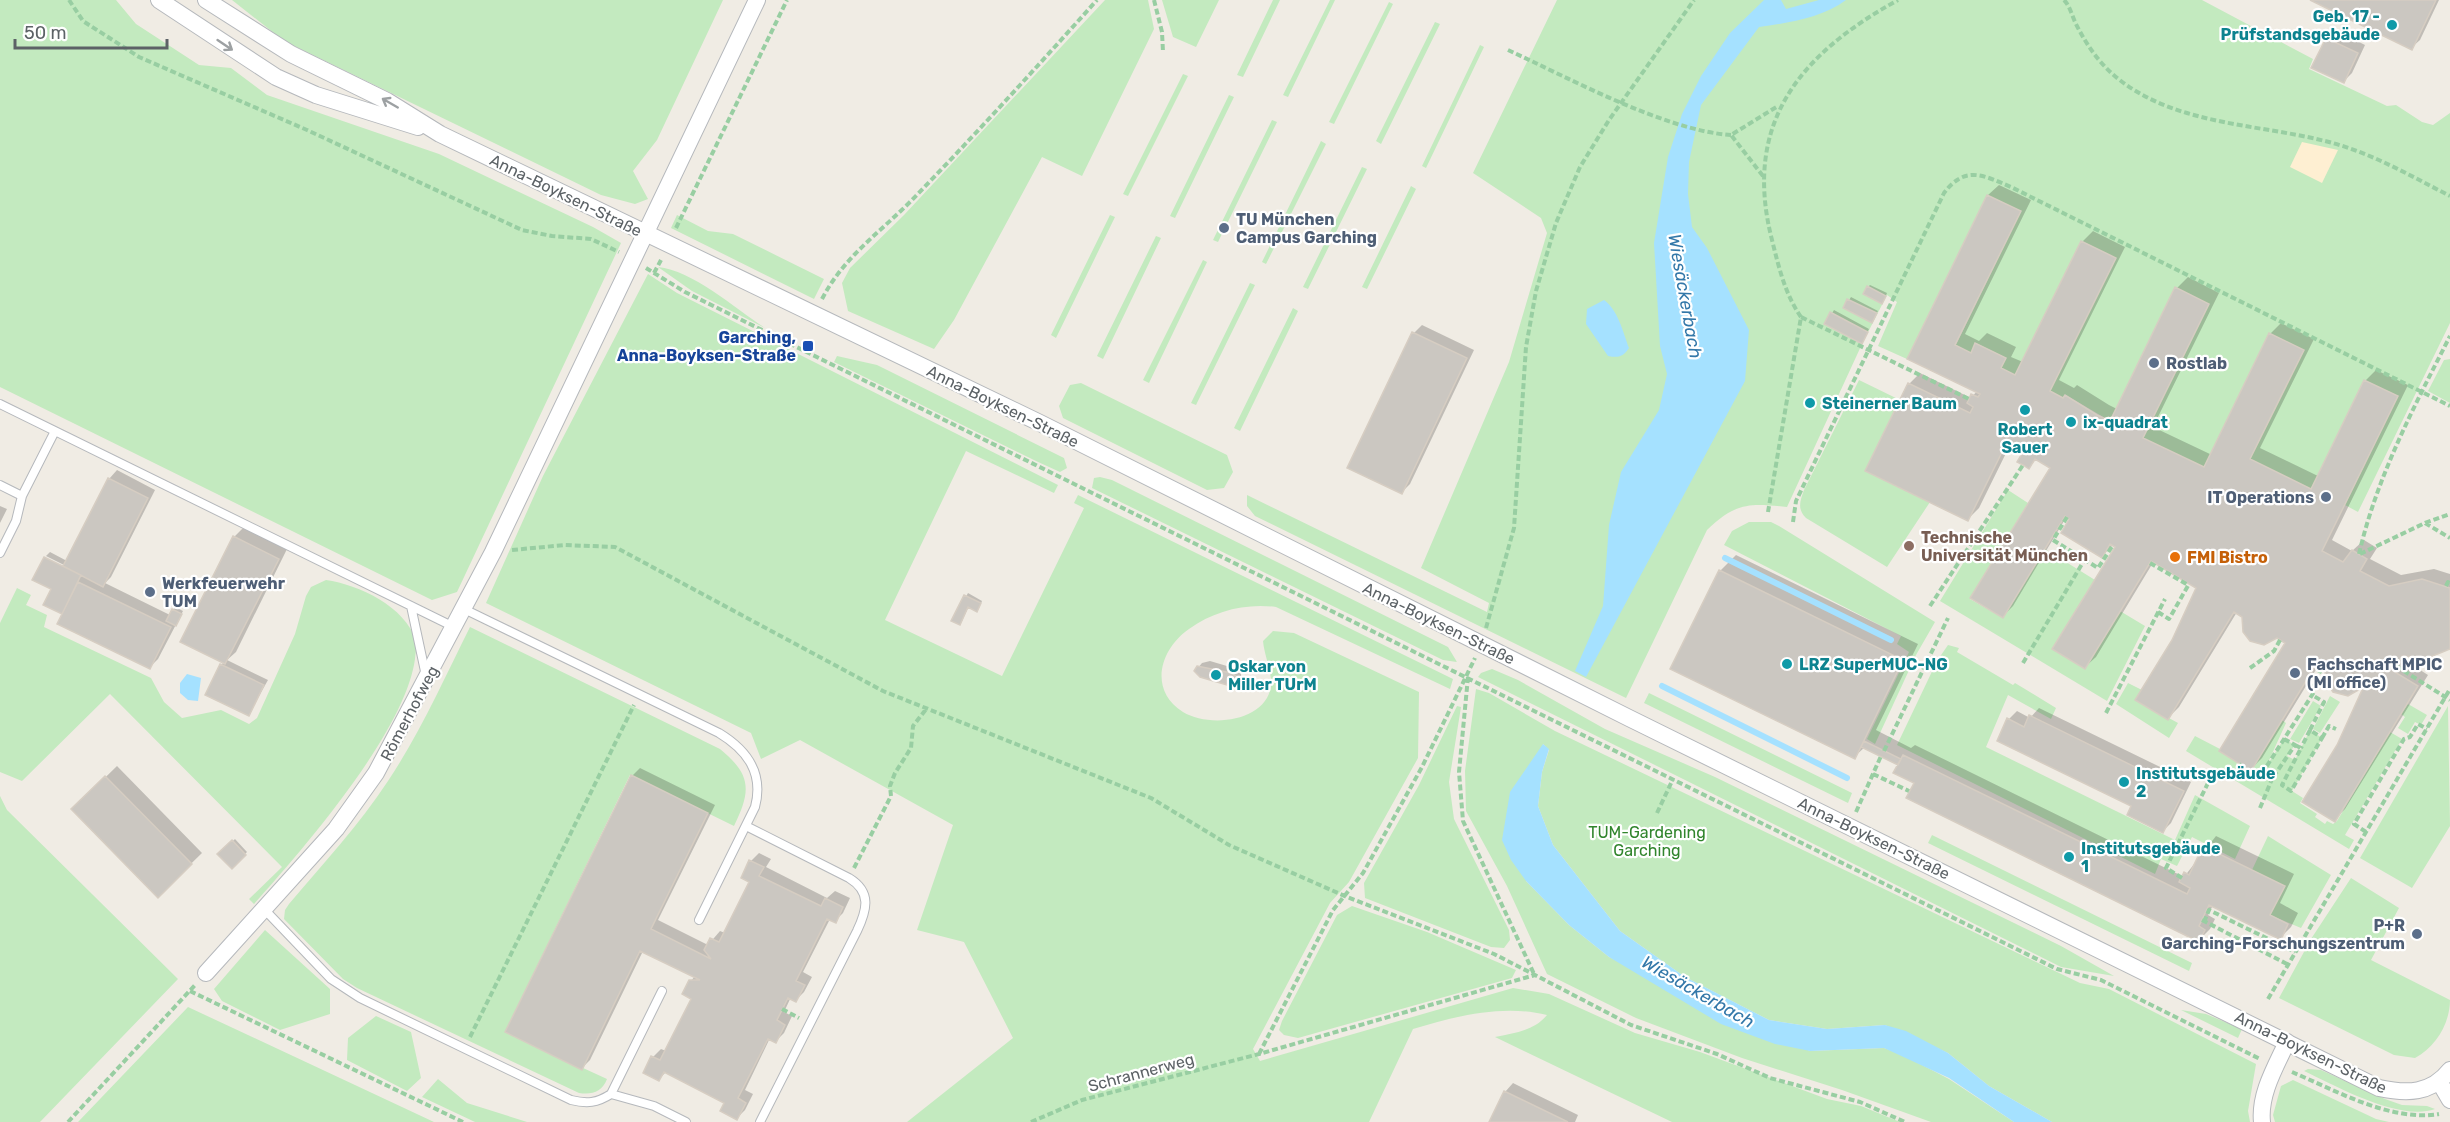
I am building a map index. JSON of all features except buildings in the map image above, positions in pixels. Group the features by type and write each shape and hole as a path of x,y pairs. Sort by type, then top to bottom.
{"street":[{"name":"Anna-Boyksen-Straße","path":"159,0 276,77 316,95 440,134"},
{"name":"Anna-Boyksen-Straße","path":"206,0 291,54 387,100 440,134 1040,423 2379,1088 2401,1093 2422,1090 2445,1076"},
{"name":"Römerhofweg","path":"206,973 336,829 376,773 493,552 757,0"},
{"path":"2262,1122 2262,1107 2287,1042"},
{"path":"2445,1076 2450,1100"}],"lane":[{"path":"0,404 454,627"},
{"path":"0,553 16,521 22,496 55,431"},
{"path":"0,485 22,496"},
{"path":"411,606 426,680"},
{"path":"464,609 718,733 743,751 750,760 758,787 755,807 699,920"},
{"path":"746,826 849,878 865,895 865,915 760,1122"},
{"path":"264,909 331,979 360,998 571,1100 585,1103 599,1102 611,1094 662,991"},
{"path":"611,1094 654,1106 686,1122"}],"path":[{"path":"69,0 82,21 139,57 307,130 522,230 552,236 591,239 632,258 654,273 716,307 1468,676 1673,780 2057,969 2101,980 2276,1066"},
{"path":"654,273 787,0"},
{"path":"814,316 837,273 909,203 1097,0"},
{"path":"1154,0 1162,32 1162,52"},
{"path":"1259,1054 1333,910 1347,897 1363,873 1422,767 1454,698 1468,676 1502,578 1514,528 1523,382 1536,291 1569,192 1580,167 1621,102 1694,0"},
{"path":"1508,50 1621,102 1713,134 1731,135 1779,105 1798,78 1821,52 1847,30 1898,0"},
{"path":"2066,1 2085,43 2100,61 2120,81 2148,98 2209,119 2327,141 2387,164 2450,196"},
{"path":"1779,105 1764,177 1767,217 1781,275 1788,295 1801,317 1969,399"},
{"path":"1731,135 1764,177"},
{"path":"1793,522 1796,501 1944,193 1958,178 1975,174 2011,187 2450,406"},
{"path":"1768,512 1801,317"},
{"path":"2450,336 2448,345 2422,392 2382,475 2369,510 2359,554 2425,523 2450,514"},
{"path":"1930,606 2023,465"},
{"path":"2067,517 2053,540 2098,568 2113,545"},
{"path":"2425,523 2450,538"},
{"path":"493,552 566,545 615,547 883,691 1151,798 1229,844 1347,897 1494,954 1631,1025 1717,1054 1770,1078 1860,1102 1905,1122"},
{"path":"2023,663 2085,559"},
{"path":"2150,562 2188,585 2169,619 2158,612"},
{"path":"2106,713 2165,599"},
{"path":"1884,751 1948,618"},
{"path":"2250,668 2274,651 2280,640"},
{"path":"2272,779 2263,772 2312,695 2314,683 2322,668 2316,665"},
{"path":"2396,666 2448,698"},
{"path":"1468,676 1459,772 1463,821 1535,975"},
{"path":"2268,999 2427,729 2448,698 2450,689"},
{"path":"464,1048 639,694"},
{"path":"2312,695 2324,702 2282,785 2291,791 2329,726 2336,729"},
{"path":"849,878 891,796 890,786 895,773 911,748 913,726 927,708"},
{"path":"2366,832 2354,824 2365,805 2404,740 2410,737 2418,724 2427,729"},
{"path":"2310,730 2322,738"},
{"path":"2284,739 2301,748"},
{"path":"2260,808 2272,779 2295,745"},
{"path":"1849,826 1881,756"},
{"path":"2239,764 2246,770"},
{"path":"1873,774 1910,791"},
{"path":"2182,878 2166,868 2211,777"},
{"path":"1657,813 1673,780"},
{"path":"2287,964 2203,921 2210,910 2295,952"},
{"path":"68,1122 206,973"},
{"name":"Schrannerweg","path":"1031,1122 1092,1097 1259,1054 1535,975"},
{"path":"190,991 463,1122"}],"green space":[{"path":"0,0 116,0 136,24 199,65 231,68 267,95 439,154 593,227 621,243 457,592 432,600 0,387"},
{"path":"232,0 723,0 657,140 633,171 648,199 635,204 601,195 284,41"},
{"path":"1105,0 1148,0 1154,29 1082,176 1042,157 954,320 934,349 848,311 842,283 850,268 904,215"},
{"path":"1162,0 1219,0 1196,47 1173,37"},
{"path":"1273,0 1280,0 1243,77 1237,75"},
{"path":"1330,0 1335,0 1288,97 1283,95"},
{"path":"1557,0 2202,0 2313,59 2309,69 2387,106 2396,105 2422,122 2433,125 2450,113 2450,323 2358,512 2345,505 2398,396 2364,380 2311,489 2250,459 2304,350 2204,467 2143,438 2209,304 2176,288 2110,421 2066,395 2063,398 2050,391 2115,258 2082,241 2015,375 2001,368 2006,358 1976,343 1971,353 1956,345 2021,211 1987,195 1907,359 1878,346 1897,302 1887,295 1787,507 1744,506 1727,514 1707,530 1626,698 1255,516 1247,506 1247,495 1487,612 1489,603 1421,568 1509,362 1547,233 1541,218 1473,173"},
{"path":"1389,2 1393,4 1334,124 1329,122"},
{"path":"1435,22 1440,24 1381,144 1376,141"},
{"path":"1480,45 1484,47 1426,168 1422,166"},
{"path":"1183,74 1188,76 1128,196 1123,194"},
{"path":"1229,95 1234,97 1175,218 1170,216"},
{"path":"1272,120 1277,122 1218,242 1213,240"},
{"path":"1321,141 1326,144 1266,264 1262,262"},
{"path":"1362,167 1367,169 1308,289 1303,287"},
{"path":"1411,186 1416,189 1367,289 1362,287"},
{"path":"677,215 708,231 733,234 824,279 814,299 671,228"},
{"path":"1110,215 1115,217 1056,338 1051,335"},
{"path":"1156,236 1161,238 1103,359 1097,356"},
{"path":"1203,260 1207,262 1149,383 1143,380"},
{"path":"658,267 685,275 765,328 692,291"},
{"path":"648,274 677,293 1058,485 1054,493 966,451 885,620 1002,676 1084,508 1074,503 1078,495 1453,679 1450,689 1276,607 1264,606 1241,607 1209,617 1179,637 1165,658 1162,681 1165,693 1183,712 1207,720 1235,719 1259,708 1267,698 1271,682 1263,641 1273,631 1294,633 1419,692 1418,758 1349,882 1330,903 1253,1049 1260,1061 1513,988 1549,994 1635,1033 1700,1052 1827,1099 1861,1106 1900,1122 1672,1122 1495,1037 1530,1028 1547,1015 1497,1011 1463,1016 1413,1029 1369,1122 907,1122 1013,1038 964,942 917,930 953,825 800,740 761,759 751,733 486,603 543,476"},
{"path":"1250,283 1255,285 1196,405 1191,403"},
{"path":"1293,308 1298,311 1240,431 1234,428"},
{"path":"837,356 877,365 1064,458 1067,468 1060,472 1036,461 834,362"},
{"path":"2450,359 2450,403 2428,391 2444,360"},
{"path":"1859,380 1900,400 1930,502 1887,567 1806,518 1800,508 1804,490"},
{"path":"1081,383 1227,455 1233,472 1224,488 1207,490 1063,418 1059,406 1070,385"},
{"path":"1094,478 1112,480 1448,647 1457,662 1443,660 1092,488"},
{"path":"2008,490 2028,503 1970,599 2003,618 2045,549 2095,580 2053,649 2085,669 2120,611 2145,626 2107,701 1940,601"},
{"path":"1749,522 1771,522 1779,526 1935,622 1916,655 1875,744 1867,739 1909,652 1897,644 1901,636 1724,545 1732,531"},
{"path":"326,580 366,592 402,617 417,643 415,659 407,688 393,720 373,754 324,821 254,904 249,899 282,867 110,694 22,781 0,772 0,623 17,588 31,595 26,605 47,615 44,627 151,678 164,702 182,718 221,710 249,724 257,718 295,634 306,596 311,587"},
{"path":"470,627 720,749 738,767 743,776 745,793 740,814 734,826 630,775 505,1032 607,1079 599,1090 592,1093 579,1093 357,988 343,979 284,919 285,910 289,904 365,813 400,763"},
{"path":"1948,645 1959,648 1957,652 2056,708 2051,719 2008,695 1986,747 2175,840 2195,795 2250,826 2235,859 2192,837 2177,866 2161,859 2155,874 1897,745 1937,661"},
{"path":"1492,669 1518,680 1605,729 1715,777 2061,946 2114,976 2061,967 1478,677 1481,673"},
{"path":"2128,683 2142,690 2136,700 2178,723 2169,738 2116,704"},
{"name":"TUM-Gardening Garching","path":"1476,689 1489,693 1555,731 2080,983 2109,989 2256,1064 2248,1111 2250,1122 2052,1122 1989,1086 1948,1053 1885,1025 1827,1029 1769,1020 1685,977 1620,931 1553,845 1538,806 1542,772 1549,750 1543,744 1526,881 1569,925 1609,957 1810,1051 1884,1048 1901,1054 1949,1079 2014,1122 1931,1122 1742,1058 1636,1018 1547,974 1507,886 1466,811 1465,771"},
{"path":"1649,693 1852,793 1848,803 1644,703"},
{"path":"2330,696 2340,702 2320,733 2313,729"},
{"path":"2313,701 2321,706 2299,743 2290,739"},
{"path":"2408,704 2427,715 2421,725 2415,722 2408,734 2398,728 2405,717 2401,714"},
{"path":"1457,706 1461,707 1449,782 1454,819 1509,930 1510,940 1504,948 1491,947 1365,898 1364,883 1419,785"},
{"path":"2448,706 2450,826 2412,888 2360,858"},
{"path":"2282,720 2286,723 2266,767 2284,739 2295,745 2287,756 2295,760 2310,730 2322,738 2292,791 2303,798 2300,803 2317,814 2315,817 2325,824 2327,821 2333,824 2337,821 2390,732 2402,739 2345,835 2354,840 2349,849 2186,751 2195,736 2220,749 2219,751 2237,762 2236,766 2251,771"},
{"path":"0,796 7,810 178,979 40,1122 0,1122"},
{"path":"1932,835 2192,963 2189,971 1928,843"},
{"path":"2268,836 2331,875 2301,928 2270,915 2284,886 2252,870"},
{"path":"2351,878 2399,908 2371,960 2450,1000 2447,1017 2440,1033 2429,1048 2415,1058 2394,1055 2279,998 2311,939"},
{"path":"1352,906 1427,932 1516,970 1512,978 1298,1038 1284,1035 1279,1030 1282,1021 1337,915"},
{"path":"265,930 330,989 330,1014 280,1030 222,1001 214,989"},
{"path":"188,1007 434,1122 78,1122"},
{"path":"2181,1010 2206,1014 2242,1029 2238,1038"},
{"path":"376,1016 411,1032 421,1078 407,1091 347,1060 348,1038"},
{"path":"2321,1070 2402,1105 2427,1106 2435,1109 2421,1112 2387,1107 2350,1093 2304,1071"},
{"path":"438,1079 467,1103 527,1122 475,1122 422,1097"},
{"path":"2293,1080 2376,1119 2389,1122 2275,1122 2273,1115 2281,1086"}],"sand":[{"path":"2302,142 2338,150 2322,183 2290,167"}],"water":[{"name":"Wiesäckerbach","path":"1764,0 1781,0 1786,9 1819,0 1846,0 1816,15 1759,27 1701,105 1689,162 1688,194 1692,227 1707,248 1749,330 1745,381 1586,677 1575,671 1603,606 1609,525 1621,472 1659,410 1667,374 1660,346 1654,243 1668,157 1682,114 1701,76 1730,33"},
{"path":"1604,300 1613,309 1629,348 1620,356 1608,356 1586,324 1587,309"},
{"path":"187,674 201,678 198,701 188,700 180,693 180,683"},
{"name":"Wiesäckerbach","path":"1543,744 1549,749 1542,772 1538,806 1553,845 1620,931 1685,977 1769,1020 1827,1029 1885,1025 1906,1031 1948,1053 1989,1086 2052,1122 2014,1122 1949,1078 1884,1048 1810,1051 1775,1044 1721,1024 1609,957 1569,925 1526,881 1511,860 1502,840 1510,792"}],"waterway":[{"path":"1725,558 1891,640"},
{"path":"1662,686 1847,778"}],"place":[{"name":"Geb. 17 - Prüfstandsgebäude","path":"2392,25"},
{"name":"TU München Campus Garching","path":"1224,228"},
{"name":"Garching, Anna-Boyksen-Straße","path":"808,346"},
{"name":"Rostlab","path":"2154,363"},
{"name":"Steinerner Baum","path":"1810,403"},
{"name":"Robert Sauer","path":"2025,410"},
{"name":"ix-quadrat","path":"2071,422"},
{"name":"IT Operations","path":"2326,497"},
{"name":"Technische Universität München","path":"1909,546"},
{"name":"FMI Bistro","path":"2175,557"},
{"name":"Werkfeuerwehr TUM","path":"150,592"},
{"name":"LRZ SuperMUC-NG","path":"1787,664"},
{"name":"Fachschaft MPIC (MI office)","path":"2295,673"},
{"name":"Oskar von Miller TUrM","path":"1216,675"},
{"name":"Institutsgebäude 2","path":"2124,782"},
{"name":"Institutsgebäude 1","path":"2069,857"},
{"name":"P+R Garching-Forschungszentrum","path":"2417,934"}]}
